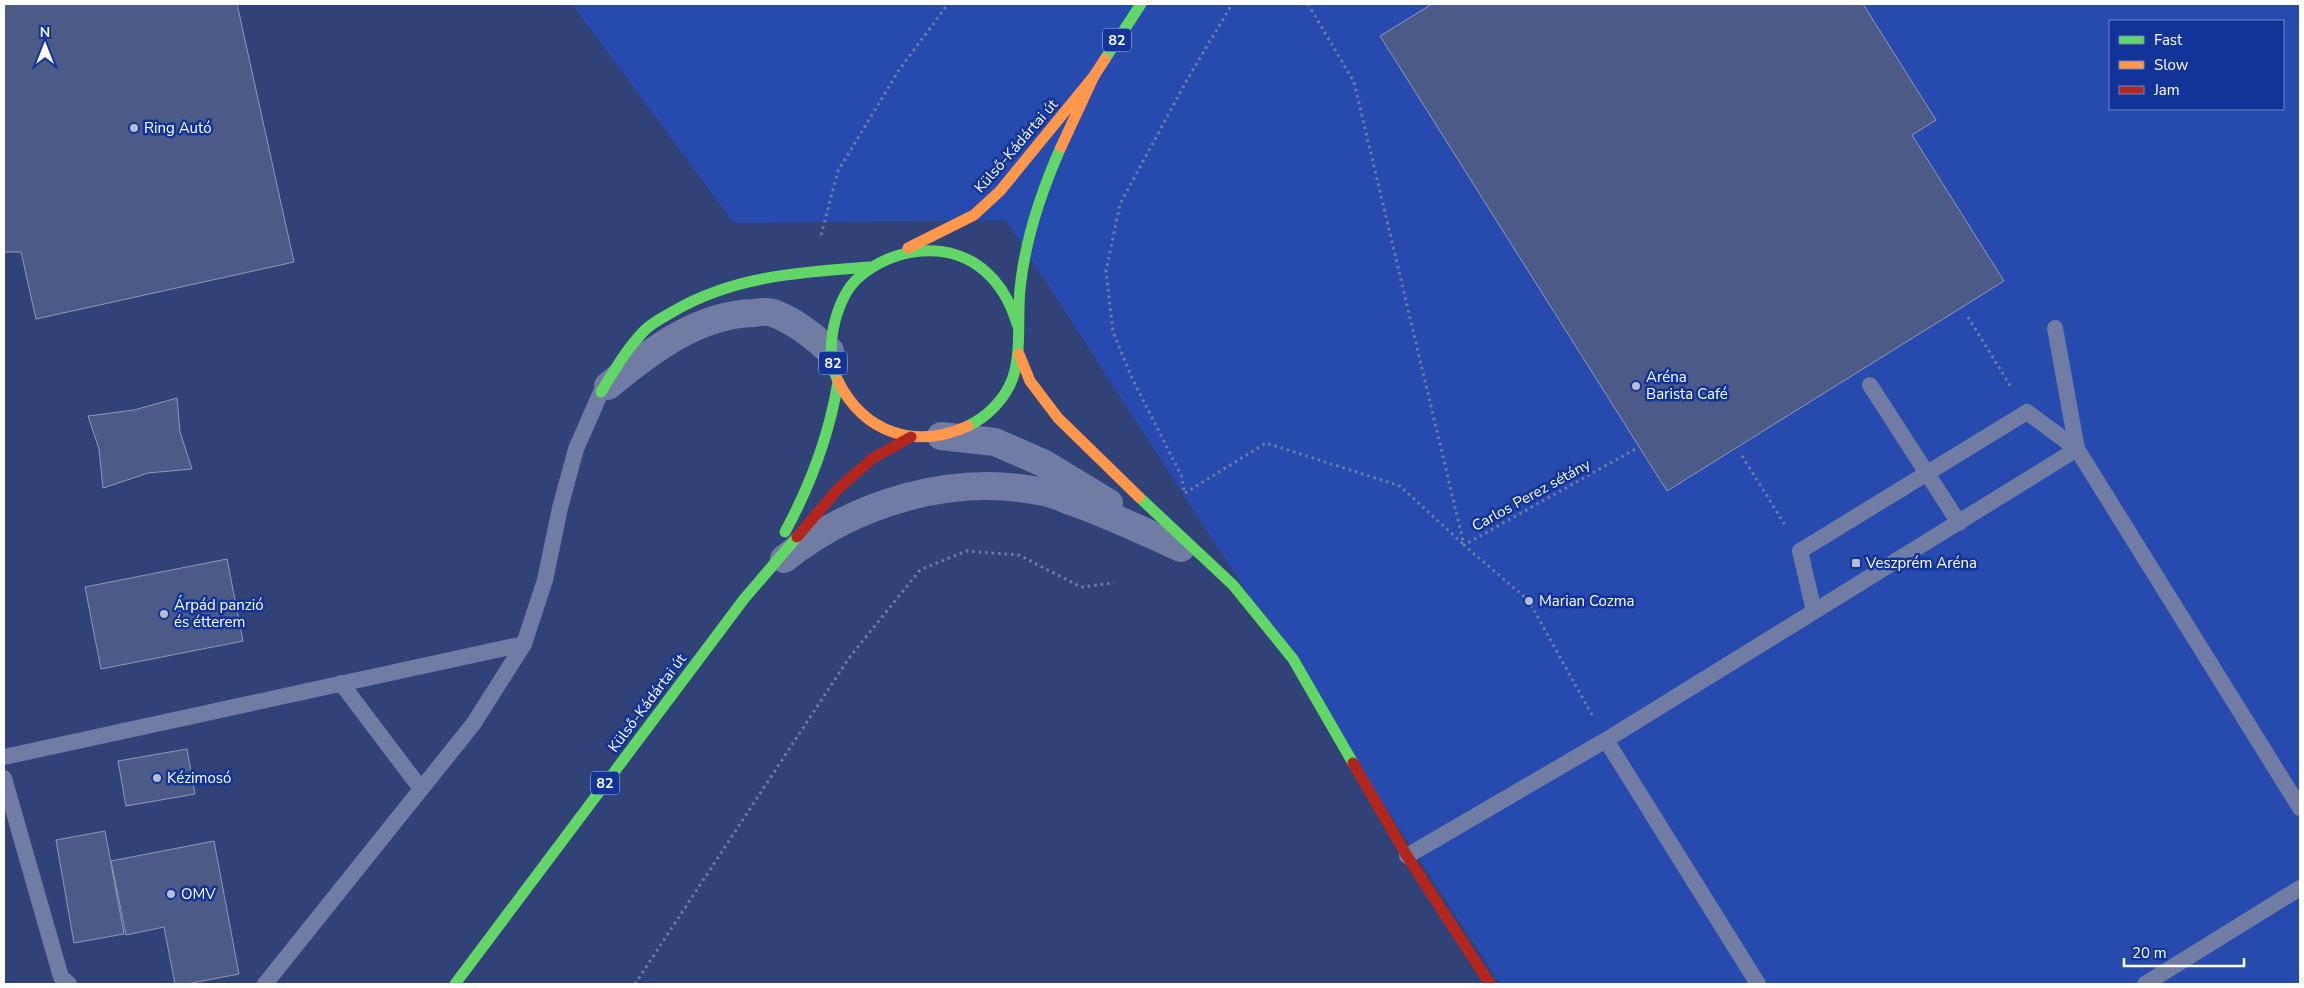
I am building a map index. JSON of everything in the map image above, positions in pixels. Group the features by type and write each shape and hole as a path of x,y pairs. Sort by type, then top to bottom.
{"main road":[{"name":"Külső-Kádártai út","path":"1094,76 1035,214 1024,263 1017,324 1019,354 1011,383 994,408 970,426 941,436 911,437 882,428 856,409 838,382 830,351 833,319 846,290 869,267 974,215 1000,191 1094,76 1140,4"},
{"name":"Külső-Kádártai út","path":"898,252 930,249 961,256 987,272 1006,296 1017,324"},
{"path":"601,392 623,357 646,329 679,306 722,288 765,276 869,267"},
{"path":"1019,354 1030,381 1058,418 1099,460 1233,586 1294,659 1407,856 1490,984"},
{"name":"Külső-Kádártai út","path":"744,600 801,506 825,443 834,410 838,382"},
{"name":"Külső-Kádártai út","path":"469,969 744,600 838,489 873,458 911,437"},
{"name":"82","path":"456,984 469,969"},
{"name":"82","path":"462,984 469,969"}],"street":[{"path":"601,392 643,357 692,328 733,313 772,312 807,331 830,351"},
{"path":"941,436 995,442 1043,463 1181,548 1233,586"},
{"path":"767,573 798,548 844,520 910,495 983,486 1045,492 1112,516 1181,548"}],"lane":[{"path":"2055,328 2077,449 2300,808"},
{"path":"1870,385 1959,523"},
{"path":"265,984 474,723 524,644 545,580 560,508 576,449 601,392"},
{"path":"1814,611 1800,551 2027,412 2077,449"},
{"path":"1407,856 1606,740 2077,449"},
{"path":"4,757 524,644"},
{"path":"341,683 421,789"},
{"path":"1606,740 1758,984"},
{"path":"4,778 61,977 69,984"},
{"path":"2145,984 2300,888"}],"path":[{"path":"812,271 838,171 900,70 948,4"},
{"path":"1182,502 1185,494 1181,476 1132,378 1113,332 1106,271 1120,204 1232,4"},
{"path":"1308,4 1354,82 1464,546"},
{"path":"1968,317 2027,412"},
{"path":"1185,494 1266,443 1400,486 1464,546"},
{"name":"Carlos Perez sétány","path":"1606,740 1529,602 1464,546 1639,447"},
{"path":"1742,456 1800,551"},
{"path":"635,984 850,658 920,570 966,551 1019,556 1081,587 1114,584"}],"shaded area":[{"path":"572,4 2300,4 2300,984 1500,984 1006,220 734,223"}],"building":[{"name":"Ring Autó","path":"4,4 237,4 294,262 36,319 21,252 4,252"},
{"path":"1432,4 1863,4 1936,120 1912,135 2004,281 1667,491 1380,36"},
{"path":"177,398 180,432 192,469 148,473 103,488 99,449 88,416 134,410"},
{"name":"Árpád panzió és étterem","path":"227,559 243,641 101,669 85,587"},
{"name":"Kézimosó","path":"187,749 195,794 126,806 118,761"},
{"path":"105,831 124,934 74,943 56,840"},
{"name":"OMV","path":"214,841 239,974 187,984 175,984 164,927 126,935 111,861"}],"traffic: fast":[{"path":"1105,59 1141,4"},
{"path":"968,426 982,418 1000,401 1012,380 1017,359 1022,270 1030,234 1041,199 1061,147"},
{"path":"838,381 833,366 831,344 839,310 854,282 872,267 887,259 921,251 939,251 956,255 972,262 992,277 1001,289 1009,302 1017,324"},
{"path":"601,392 638,337 651,324 697,299 720,290 768,278 818,271 869,267"},
{"path":"785,532 803,496 818,459 830,421 838,382"},
{"path":"1139,497 1233,585 1293,659 1353,763"},
{"path":"455,984 744,599 797,537"}],"traffic: slow":[{"path":"908,248 974,215 1000,191 1094,76 1105,59"},
{"path":"1061,147 1094,76"},
{"path":"1019,354 1030,381 1058,418 1139,497"},
{"path":"838,381 849,399 862,413 877,424 893,432 910,436 929,436 948,433 968,426"}],"traffic: jam":[{"path":"797,537 838,489 873,458 911,437"},
{"path":"1353,763 1407,856 1490,984"}],"place":[{"name":"Ring Autó","path":"134,128"},
{"name":"Aréna Barista Café","path":"1636,386"},
{"name":"Veszprém Aréna","path":"1856,563"},
{"name":"Marian Cozma","path":"1529,601"},
{"name":"Árpád panzió és étterem","path":"164,614"},
{"name":"Kézimosó","path":"157,778"},
{"name":"OMV","path":"171,894"}]}
